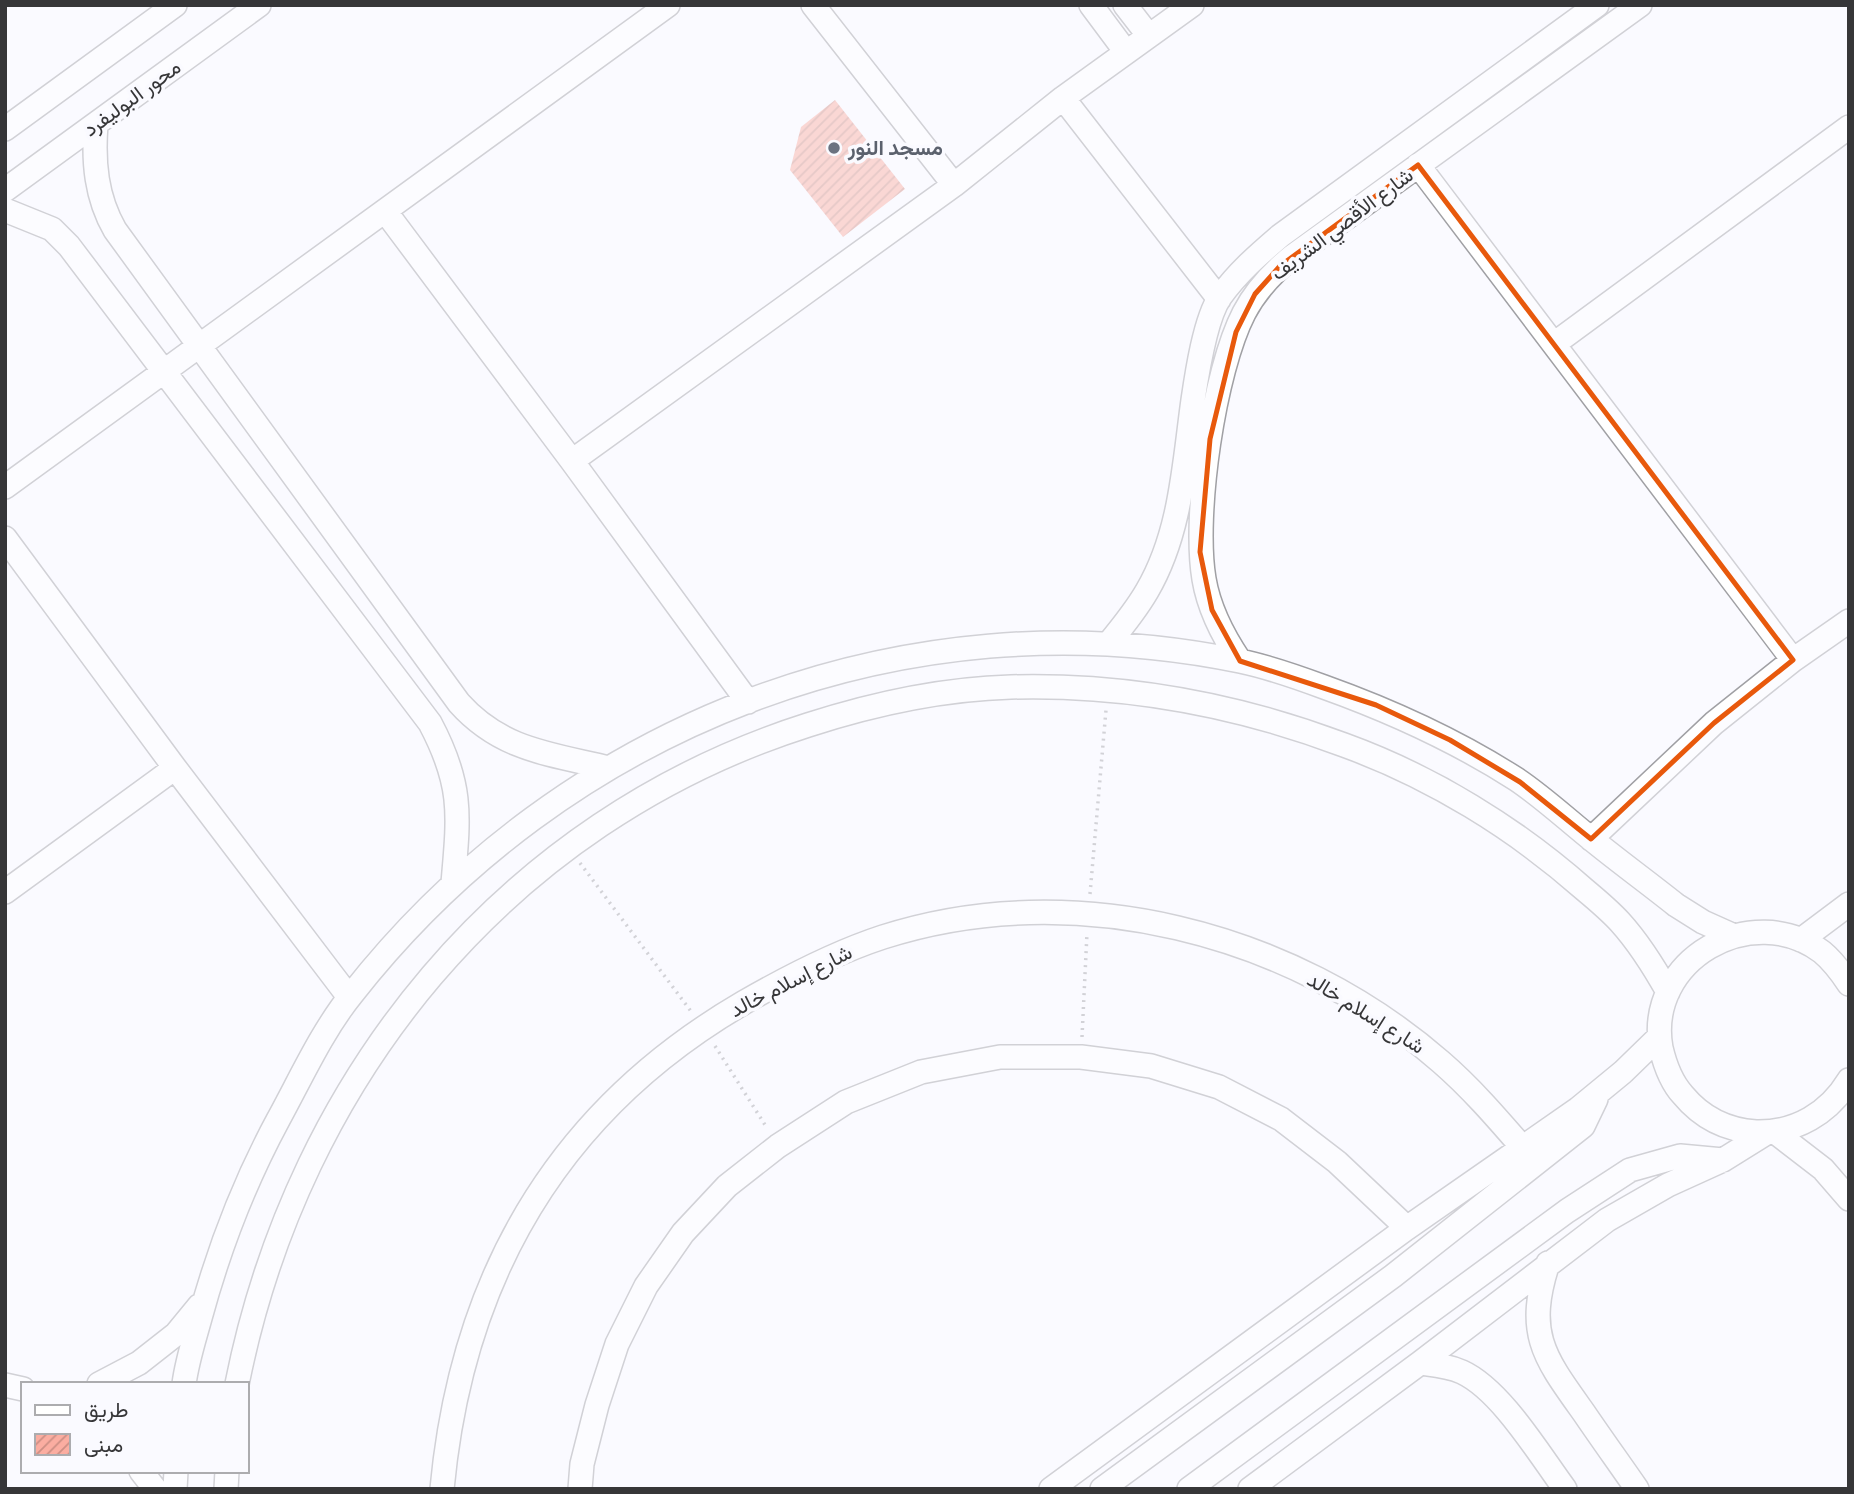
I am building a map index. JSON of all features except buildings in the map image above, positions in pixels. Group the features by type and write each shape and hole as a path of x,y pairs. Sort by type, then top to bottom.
{"street":[{"path":"5,129 175,5"},
{"name":"محور البوليفرد","path":"5,190 260,5"},
{"path":"5,487 668,5"},
{"path":"813,5 954,185"},
{"path":"1091,5 1126,52"},
{"path":"1125,5 1149,36"},
{"path":"572,461 954,185 1063,98 1192,5"},
{"name":"شارع الأقصي الشريف","path":"1109,643 1148,590 1173,531 1180,500 1197,371 1219,299 1254,258 1280,236 1597,5"},
{"name":"شارع الأقصي الشريف","path":"1240,661 1224,637 1212,610 1200,552 1205,481 1218,398 1236,332 1255,294 1280,266 1640,5"},
{"path":"1063,98 1219,299"},
{"path":"96,124 96,170 105,213 115,230 459,703 473,719 509,742 609,768"},
{"path":"1555,344 1849,128"},
{"path":"1418,165 1793,660"},
{"path":"5,211 52,229 69,246 430,723 444,750 454,780 458,811 453,883"},
{"path":"384,211 572,461 748,702"},
{"path":"5,538 349,997"},
{"path":"1591,839 1714,723 1793,660 1849,621"},
{"path":"184,1382 206,1298 235,1208 307,1065 349,997 453,883 524,824 609,768 663,738 748,702 815,678 894,658 975,646 1057,642 1109,643 1240,661 1376,705 1450,740 1520,782 1676,905 1703,922 1732,935"},
{"path":"237,1382 262,1278 305,1171 332,1120 394,1025 431,975 479,923 532,875 649,794 712,762 777,735 845,713 924,695 1009,687 1108,689 1231,709 1302,729 1371,755 1438,787 1511,832 1560,868 1607,909 1635,940 1668,992"},
{"path":"5,892 175,768"},
{"path":"1801,940 1839,917 1849,904"},
{"name":"شارع إسلام خالد","path":"442,1489 453,1413 477,1324 508,1246 552,1173 605,1108 644,1072 703,1027 820,961 884,937 951,920 1019,912 1088,913 1143,920 1249,949 1349,996 1395,1026 1439,1060 1479,1097 1522,1147"},
{"path":"1849,984 1821,951 1801,940 1767,932 1732,935 1693,956 1678,972 1661,1014 1659,1037 1664,1063 1676,1087 1693,1108 1716,1123 1742,1131 1772,1132 1794,1127 1828,1107 1849,1080"},
{"path":"1051,1489 1407,1228 1578,1110 1659,1037"},
{"path":"580,1489 582,1464 597,1405 617,1344 646,1286 682,1233 727,1186 778,1146 846,1102 921,1072 1000,1057 1082,1057 1151,1066 1219,1087 1281,1119 1337,1162 1407,1228"},
{"path":"1102,1489 1394,1276 1583,1126 1601,1090"},
{"path":"1250,1489 1607,1220 1668,1185 1723,1160 1772,1132"},
{"path":"1772,1132 1823,1169 1849,1199"},
{"path":"1189,1489 1567,1211 1630,1170 1680,1156 1723,1160"},
{"path":"1548,1264 1540,1288 1537,1314 1541,1340 1549,1364 1637,1489"},
{"path":"103,1382 139,1363 176,1334 206,1298"},
{"path":"1420,1363 1463,1373 1482,1384 1497,1399 1566,1489"},
{"path":"143,1473 155,1489"}],"path":[{"path":"1082,1057 1088,913 1108,689"},
{"path":"568,848 703,1027 778,1146"}],"highlighted area":[{"path":"1418,165 1793,660 1714,723 1591,839 1520,782 1450,740 1376,705 1240,661 1212,610 1200,552 1210,439 1236,332 1255,294 1280,266"}],"place":[{"name":"مسجد النور","path":"834,148"}]}
